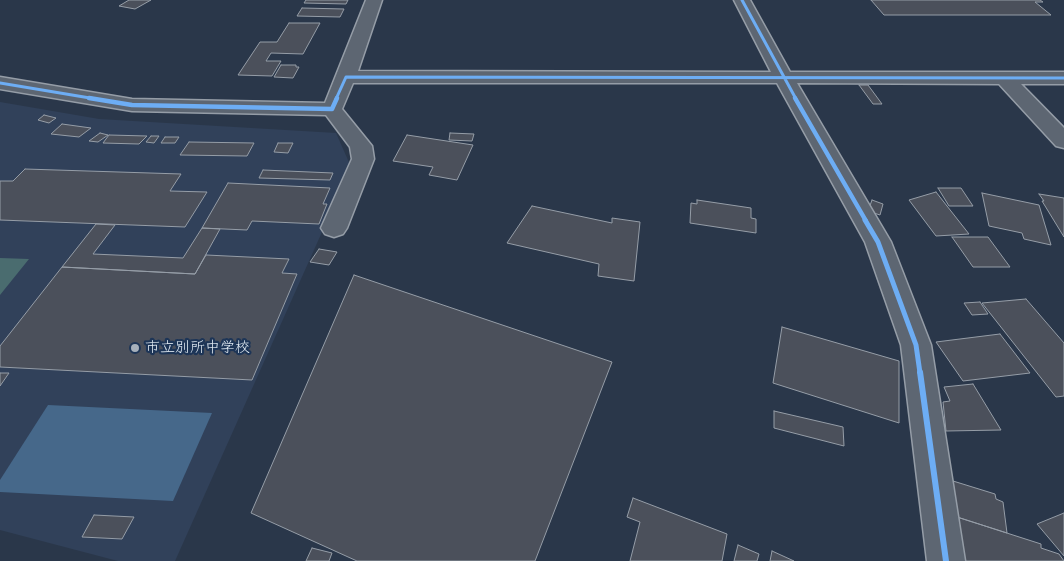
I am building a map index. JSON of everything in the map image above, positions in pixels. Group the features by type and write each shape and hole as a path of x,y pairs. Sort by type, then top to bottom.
{"street":[{"path":"332,109 346,77 374,0"},
{"path":"742,0 783,77 878,242 916,345 946,561"},
{"path":"346,77 1064,78"},
{"path":"1005,79 1064,141"},
{"path":"0,83 132,105 332,109"},
{"path":"332,109 361,146 363,159 334,228"}],"shaded area":[{"name":"市立別所中学校","path":"0,102 99,119 336,133 351,167 175,561 118,561 0,530"},
{"path":"48,405 212,413 173,501 0,492 0,480"}],"green space":[{"path":"0,258 29,259 0,295"}],"building":[{"path":"129,0 151,0 135,9 119,6"},
{"path":"306,0 348,0 346,4 304,3"},
{"path":"871,0 1040,0 1043,2 1035,2 1051,15 884,15"},
{"path":"302,8 344,9 340,17 297,16"},
{"path":"289,23 320,23 303,54 271,53 266,61 281,61 272,76 238,75 260,42 277,42"},
{"path":"281,65 296,65 296,67 299,67 293,78 274,77"},
{"path":"859,85 868,85 882,104 873,104"},
{"path":"44,115 56,118 49,123 38,120"},
{"path":"62,124 91,128 79,137 51,134"},
{"path":"100,133 108,135 98,142 89,141"},
{"path":"450,133 474,134 472,141 449,140"},
{"path":"109,135 147,136 139,144 103,143"},
{"path":"407,135 473,145 457,180 429,175 433,167 393,161"},
{"path":"151,136 159,136 154,143 146,142"},
{"path":"165,137 179,137 175,143 161,143"},
{"path":"189,142 254,143 247,156 180,155"},
{"path":"278,143 293,143 288,153 274,152"},
{"path":"25,169 181,174 170,191 207,192 185,227 0,220 0,181 13,181"},
{"path":"263,170 333,173 330,180 259,178"},
{"path":"228,183 330,188 323,204 327,204 319,224 252,221 247,230 202,228"},
{"path":"938,188 961,188 973,206 949,206"},
{"path":"936,192 969,234 936,236 909,200"},
{"path":"982,193 1039,205 1051,245 1024,239 1022,233 989,226"},
{"path":"1039,194 1064,198 1064,237 1042,201 1044,201"},
{"path":"697,200 751,208 751,218 756,219 756,233 690,223 691,203 697,204"},
{"path":"872,200 883,204 880,215 868,211"},
{"path":"532,206 612,223 612,218 640,222 634,281 598,276 599,264 507,243"},
{"path":"96,224 115,225 93,254 183,258 202,228 220,229 195,274 62,267"},
{"path":"952,237 988,237 1010,267 973,267"},
{"path":"319,249 337,252 329,265 310,262"},
{"path":"206,255 289,259 282,273 297,274 252,380 0,367 0,346 62,267 195,274"},
{"path":"354,275 612,362 535,561 357,561 251,513"},
{"path":"1026,299 1064,343 1064,396 1056,397 982,303"},
{"path":"980,302 988,314 972,315 964,303"},
{"path":"782,327 899,361 899,423 773,383"},
{"path":"1000,334 1030,373 963,381 936,342"},
{"path":"0,373 9,373 0,386"},
{"path":"973,384 1001,430 946,431 943,402 950,401 944,387"},
{"path":"774,411 843,427 844,446 774,428"},
{"path":"953,481 995,494 996,499 1003,502 1007,533 957,517"},
{"path":"633,498 727,534 722,561 630,561 640,522 627,517"},
{"path":"1064,513 1064,556 1037,524"},
{"path":"94,515 134,517 122,539 82,537"},
{"path":"957,517 1041,544 1041,548 1059,554 1064,561 960,561"},
{"path":"738,545 759,554 757,561 734,561"},
{"path":"312,548 332,553 329,561 306,561"},
{"path":"772,551 794,561 770,561"}],"cycle path":[{"path":"742,0 783,77 878,242 916,345 946,561"},
{"path":"0,83 132,105 332,109 346,77 1064,78"}],"place":[{"name":"市立別所中学校","path":"135,348"}]}
